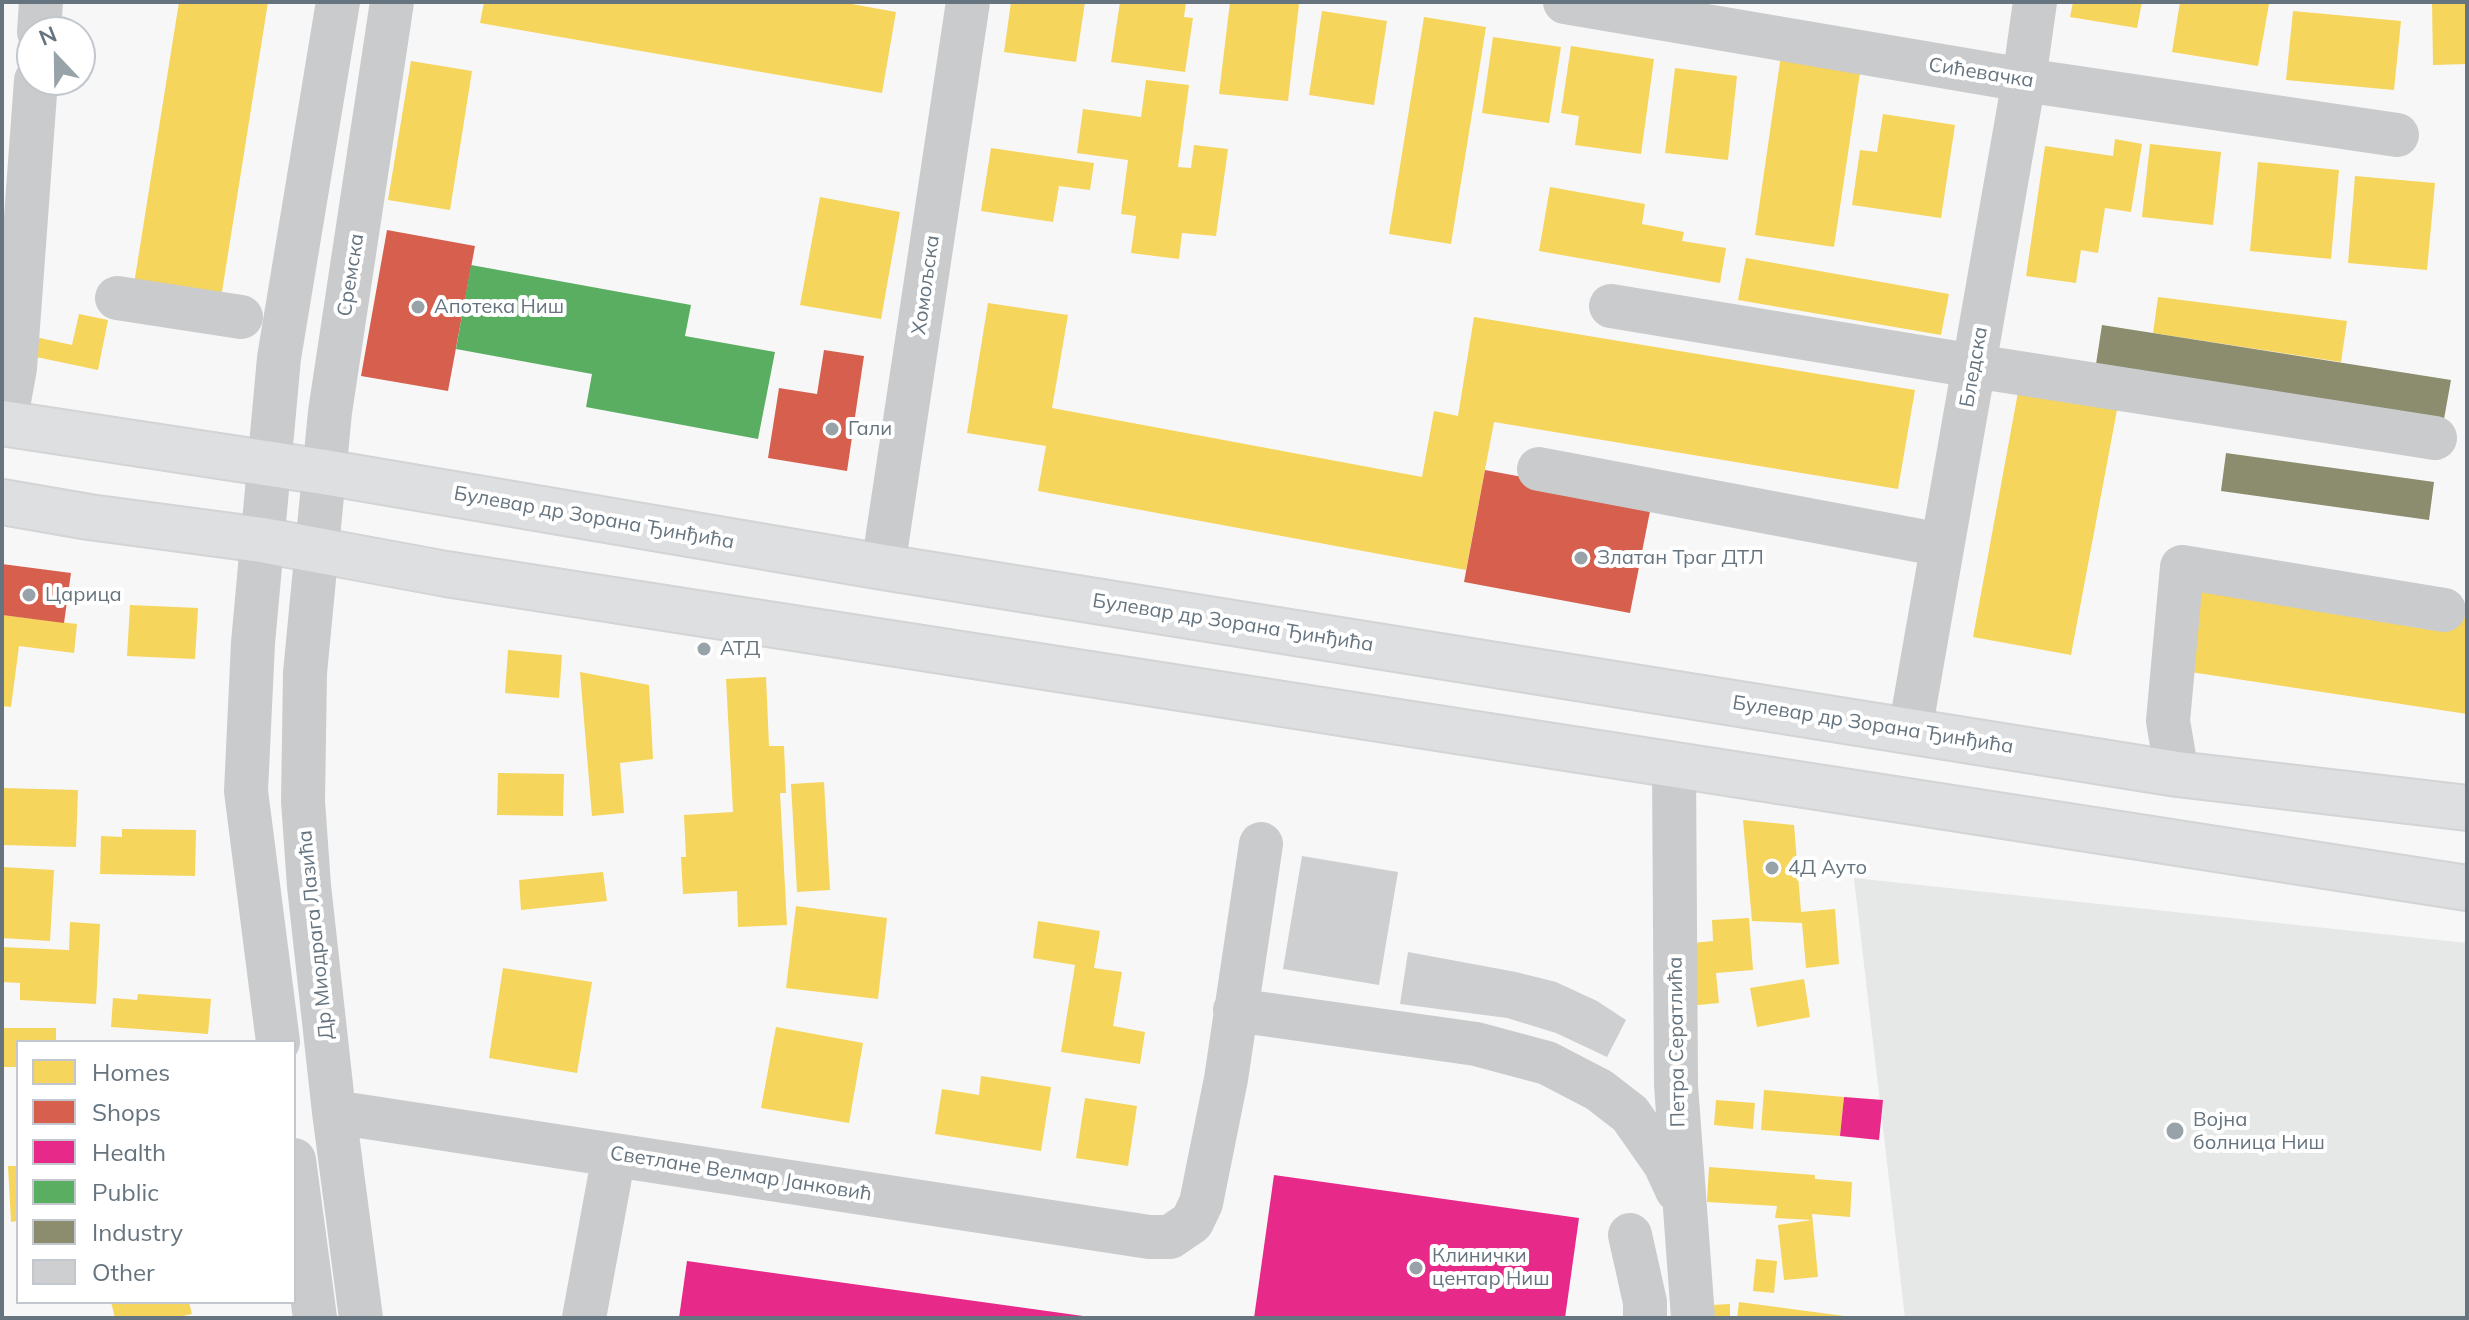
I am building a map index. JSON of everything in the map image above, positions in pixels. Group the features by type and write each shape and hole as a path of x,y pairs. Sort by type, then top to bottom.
{"main road":[{"name":"Булевар др Зорана Ђинђића","path":"4,423 269,463 883,567 2177,774 2467,808"},
{"path":"2,502 262,540 446,574 2467,888"}],"street":[{"path":"278,1040 246,791 253,643 279,358 338,2"},
{"name":"Сремска","path":"316,550 324,472 392,2"},
{"name":"Хомољска","path":"883,567 968,2"},
{"name":"Сићевачка","path":"1565,2 2024,80 2397,135"},
{"name":"Бледска","path":"1910,731 2035,2"},
{"path":"4,423 15,368 35,96"},
{"path":"117,298 241,317"},
{"path":"1611,306 2435,438"},
{"path":"1539,469 1942,545"},
{"name":"Др Миодрага Лазића","path":"316,550 305,673 303,801 309,886 334,1112 361,1318"},
{"path":"2177,774 2168,721 2182,567 2444,610"},
{"name":"Петра Сератлића","path":"1674,766 1676,1085 1693,1318"},
{"path":"1261,844 1235,1010 1476,1044 1547,1063 1599,1090 1630,1114 1665,1164 1685,1207"},
{"name":"Светлане Велмар Јанковић","path":"334,1112 1149,1237 1170,1237 1186,1227 1197,1214 1226,1079 1235,1010"},
{"path":"584,1318 614,1155"},
{"path":"296,1175 315,1318"},
{"path":"1630,1235 1645,1302 1645,1318"}],"shaded area":[{"name":"Војна болница Ниш","path":"1854,878 2467,943 2467,1318 1905,1318"}],"building: Homes":[{"path":"179,2 268,2 221,298 134,284"},
{"path":"484,2 841,2 896,12 882,93 480,23"},
{"path":"1011,2 1085,2 1076,62 1004,52"},
{"path":"1120,2 1186,2 1184,17 1193,18 1185,72 1111,62"},
{"path":"1230,2 1299,4 1288,101 1219,94"},
{"path":"2073,2 2142,2 2137,28 2070,17"},
{"path":"2180,2 2269,4 2258,66 2172,52"},
{"path":"2432,2 2467,2 2467,64 2433,65"},
{"path":"1322,11 1387,21 1374,105 1309,95"},
{"path":"2293,11 2401,21 2394,90 2286,80"},
{"path":"1424,17 1486,27 1451,244 1389,234"},
{"path":"1493,37 1561,47 1549,123 1482,113"},
{"path":"1571,46 1654,59 1641,154 1575,145 1579,116 1561,113"},
{"path":"1781,55 1861,66 1834,247 1755,235"},
{"path":"411,61 472,71 450,210 388,200"},
{"path":"1675,68 1737,76 1728,160 1665,153"},
{"path":"1146,80 1189,85 1178,167 1191,168 1194,145 1228,149 1216,236 1182,233 1179,259 1131,253 1136,216 1121,214 1128,160 1077,153 1083,109 1141,117"},
{"path":"1883,114 1955,125 1941,218 1852,205 1860,150 1877,152"},
{"path":"2115,139 2142,144 2131,212 2105,208 2098,253 2081,250 2076,283 2026,276 2045,146 2113,156"},
{"path":"2150,144 2221,152 2213,225 2142,217"},
{"path":"991,148 1094,163 1090,190 1059,186 1053,222 981,211"},
{"path":"2258,162 2339,170 2331,259 2250,251"},
{"path":"2355,176 2435,183 2427,270 2348,263"},
{"path":"1550,187 1645,204 1642,224 1684,232 1682,241 1726,248 1720,283 1539,251"},
{"path":"820,197 900,212 881,319 800,305"},
{"path":"1746,258 1949,294 1941,335 1738,300"},
{"path":"2158,297 2347,321 2341,362 2153,333"},
{"path":"988,303 1068,315 1052,408 1422,477 1434,411 1458,416 1474,317 1915,390 1898,489 1494,422 1466,570 1038,491 1046,446 967,433"},
{"path":"79,314 108,320 98,370 22,354 26,335 72,345"},
{"path":"2021,376 2120,394 2071,655 1973,637"},
{"path":"2198,576 2467,617 2467,714 2184,671"},
{"path":"130,605 198,608 195,659 127,656"},
{"path":"2,615 77,624 74,653 19,646 11,707 2,706"},
{"path":"508,650 562,655 559,698 505,693"},
{"path":"580,672 649,685 653,759 620,763 624,813 592,816"},
{"path":"766,677 769,746 784,746 786,793 780,793 787,925 738,927 737,891 683,894 681,857 686,857 684,815 733,812 726,679"},
{"path":"498,773 564,774 563,816 497,815"},
{"path":"824,782 830,890 797,892 791,784"},
{"path":"2,788 78,790 76,847 2,845"},
{"name":"4Д Ауто","path":"1743,820 1794,825 1801,912 1835,909 1839,964 1806,968 1802,923 1752,921"},
{"path":"122,829 196,830 195,876 100,874 101,836 122,837"},
{"path":"2,867 54,870 50,941 2,938"},
{"path":"603,872 607,901 521,910 519,880"},
{"path":"796,906 887,918 878,999 786,988"},
{"path":"1749,918 1753,970 1716,973 1719,1003 1688,1006 1683,944 1713,941 1712,920"},
{"path":"1038,921 1100,931 1094,968 1122,972 1113,1026 1145,1032 1140,1064 1061,1052 1075,965 1033,958"},
{"path":"70,922 100,924 96,1004 20,1000 20,983 2,982 2,947 69,950"},
{"path":"503,968 592,982 577,1073 489,1058"},
{"path":"1804,979 1810,1017 1757,1027 1750,988"},
{"path":"138,994 211,999 208,1034 111,1027 113,998 137,1000"},
{"path":"776,1027 863,1043 849,1123 761,1108"},
{"path":"2,1028 56,1028 56,1040 16,1040 16,1067 2,1067"},
{"path":"981,1076 1051,1087 1041,1151 935,1134 942,1089 979,1095"},
{"path":"1764,1090 1844,1097 1840,1136 1761,1130"},
{"path":"1085,1098 1137,1106 1128,1166 1076,1158"},
{"path":"1716,1100 1755,1103 1753,1129 1714,1125"},
{"path":"8,1166 16,1166 16,1221 11,1222"},
{"path":"1709,1167 1815,1175 1815,1179 1852,1182 1850,1217 1812,1214 1818,1277 1784,1280 1778,1225 1812,1220 1775,1218 1777,1206 1707,1202"},
{"path":"1756,1259 1777,1261 1774,1293 1753,1291"},
{"path":"1739,1302 1844,1316 1844,1318 1737,1318"},
{"path":"112,1304 190,1304 192,1314 174,1318 115,1318"},
{"path":"1730,1304 1730,1318 1713,1318 1712,1305"}],"building: Shops":[{"name":"Апотека Ниш","path":"387,230 475,246 448,391 361,376"},
{"name":"Гали","path":"824,350 864,356 847,471 768,458 779,388 817,394"},
{"path":"1485,470 1652,501 1630,613 1464,582"},
{"path":"2,564 71,573 64,623 2,615"}],"building: Health":[{"path":"1844,1097 1883,1100 1879,1140 1840,1136"},
{"name":"Клинички центар Ниш","path":"1274,1175 1579,1218 1565,1318 1254,1318"},
{"path":"687,1261 1083,1316 1083,1318 679,1318"}],"building: Public":[{"path":"471,265 691,305 685,336 775,352 758,439 586,407 592,374 456,349"}],"building: Industry":[{"path":"2102,325 2451,380 2444,419 2096,364"},
{"path":"2226,453 2434,482 2429,520 2221,491"}],"building: Other":[{"path":"1302,856 1398,872 1379,985 1283,969"},
{"path":"1408,952 1556,982 1597,1001 1626,1020 1607,1057 1556,1033 1507,1018 1400,1004"}],"place":[{"name":"Апотека Ниш","path":"418,307"},
{"name":"Гали","path":"832,429"},
{"name":"Златан Траг ДТЛ","path":"1581,558"},
{"name":"Царица","path":"29,595"},
{"name":"АТД","path":"704,649"},
{"name":"4Д Ауто","path":"1772,868"},
{"name":"Војна болница Ниш","path":"2175,1131"},
{"name":"Клинички центар Ниш","path":"1416,1268"}]}
